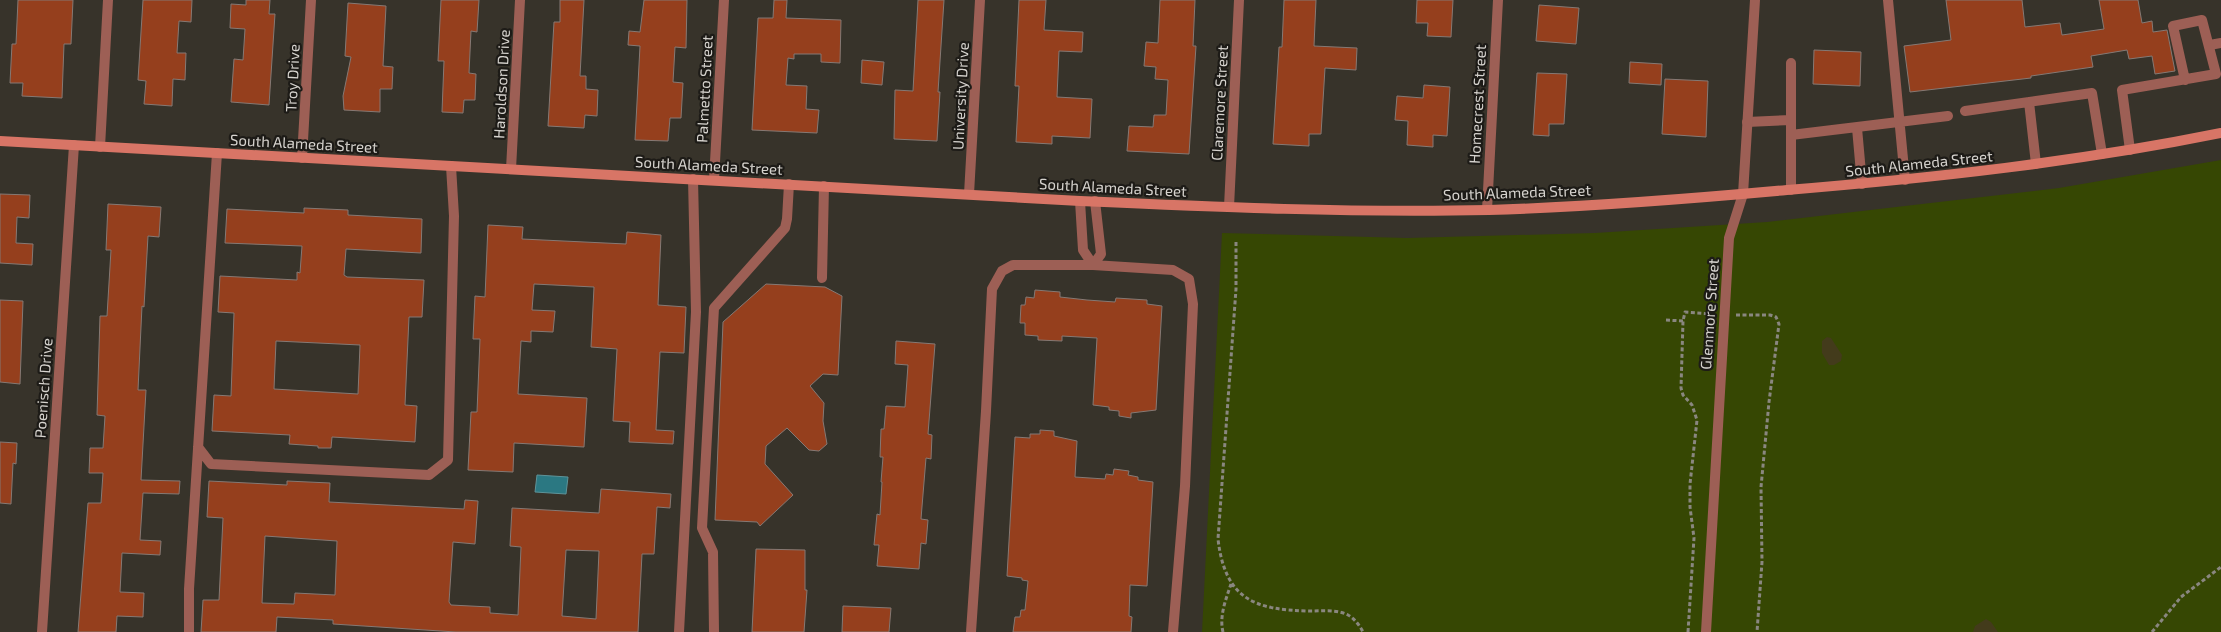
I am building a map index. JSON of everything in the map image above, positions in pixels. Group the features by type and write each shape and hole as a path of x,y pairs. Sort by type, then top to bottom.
{"main road":[{"name":"South Alameda Street","path":"0,141 1080,201 1228,207 1487,210 1612,204 1905,180 2036,164 2130,150 2221,133"}],"street":[{"path":"100,147 108,0"},
{"name":"Troy Drive","path":"302,158 311,0"},
{"name":"Haroldson Drive","path":"511,169 520,0"},
{"name":"Palmetto Street","path":"714,180 724,0"},
{"name":"University Drive","path":"969,194 980,0"},
{"name":"Claremore Street","path":"1228,207 1240,0"},
{"name":"Homecrest Street","path":"1487,210 1498,0"},
{"name":"Glenmore Street","path":"1706,632 1729,238 1743,194 1755,0"},
{"path":"1888,0 1905,180"},
{"path":"2130,150 2122,90 2185,80 2216,74 2202,20 2173,26 2185,80"},
{"path":"2210,45 2221,43"},
{"path":"1790,190 1791,63"},
{"path":"1965,111 2092,93 2102,154"},
{"path":"2029,102 2036,164"},
{"path":"1791,135 1948,116"},
{"path":"1747,122 1790,120"},
{"path":"1858,128 1862,184"},
{"name":"Poenisch Drive","path":"42,632 74,145"},
{"path":"189,632 189,589 217,153"},
{"path":"198,447 211,464 429,475 448,460 454,216 450,166"},
{"path":"679,632 696,312 693,179"},
{"path":"714,632 713,552 702,528 714,308 785,228 789,184"},
{"path":"822,278 824,186"},
{"path":"1080,201 1083,250 1093,266"},
{"path":"1093,266 1101,254 1095,201"},
{"path":"971,632 992,289 1002,271 1013,265 1173,270 1189,279 1192,304 1185,476 1172,632"}],"path":[{"path":"1236,242 1236,289 1218,540 1220,556 1231,583 1252,602 1290,610 1332,611 1348,615 1364,632"},
{"path":"1688,632 1694,538 1690,507 1690,484 1697,420 1692,405 1683,395 1681,388 1683,321 1685,312 1718,314"},
{"path":"1731,315 1770,315 1776,317 1779,324 1769,402 1762,487 1762,562 1757,632"},
{"path":"1666,320 1683,321"},
{"path":"2152,632 2181,597 2221,567"},
{"path":"1223,632 1221,625 1224,603 1231,583"}],"green space":[{"path":"2221,160 2221,632 1202,632 1222,233 1407,238 1595,233 1767,222 2059,188"}],"sand":[{"path":"1827,337 1831,338 1842,355 1841,361 1834,365 1829,365 1822,353 1822,341"},
{"path":"1986,619 1991,622 1998,632 1973,632 1975,626"}],"water":[{"path":"537,475 568,477 566,494 535,492"}],"building":[{"path":"18,0 73,0 71,44 64,44 62,98 22,96 23,83 10,83 12,44 16,44"},
{"path":"143,0 192,0 191,22 179,21 177,53 186,53 185,80 173,79 172,106 144,104 146,81 138,80"},
{"path":"246,0 270,0 269,14 275,14 269,105 231,102 234,59 243,60 245,29 230,28 231,4 246,5"},
{"path":"441,0 479,0 477,32 471,31 469,73 476,74 475,100 464,100 463,113 442,112 444,61 438,61"},
{"path":"560,0 584,0 580,76 586,76 586,89 598,90 597,116 585,115 584,128 548,126 554,22 560,22"},
{"path":"644,0 687,0 686,48 675,47 673,82 683,83 681,118 670,118 668,141 635,140 640,46 628,45 629,31 640,32"},
{"path":"774,0 787,0 786,18 841,20 840,63 821,62 821,54 794,54 794,59 788,58 786,85 807,86 806,109 819,110 817,133 752,130 758,18 773,18"},
{"path":"918,0 944,0 937,141 894,139 895,90 913,91"},
{"path":"1019,0 1046,0 1044,30 1083,32 1082,52 1059,51 1057,97 1092,99 1090,138 1052,136 1052,144 1016,142 1019,86 1015,86"},
{"path":"1160,0 1195,0 1193,46 1196,46 1189,154 1127,151 1129,126 1153,127 1154,115 1166,115 1168,80 1155,79 1156,67 1144,66 1146,42 1158,43"},
{"path":"1284,0 1316,0 1314,46 1357,48 1356,70 1325,68 1321,134 1309,134 1309,146 1273,144 1279,47 1282,47"},
{"path":"1417,0 1453,0 1451,37 1427,36 1428,23 1416,23"},
{"path":"1946,0 2022,0 2025,27 2060,23 2062,35 2104,29 2099,0 2138,0 2142,23 2152,21 2153,32 2167,30 2175,71 2155,74 2152,56 2129,59 2127,50 2091,56 2093,67 2031,76 2031,78 1910,92 1904,46 1951,40"},
{"path":"348,3 386,6 383,66 393,67 392,89 380,89 380,112 344,110 343,96 351,57 345,56"},
{"path":"1539,5 1579,8 1576,44 1536,41"},
{"path":"1814,50 1861,52 1860,86 1813,84"},
{"path":"862,60 884,62 882,85 861,83"},
{"path":"1630,62 1662,64 1661,85 1629,83"},
{"path":"1537,73 1567,74 1564,124 1549,124 1549,136 1533,135"},
{"path":"1665,79 1708,81 1706,137 1662,134"},
{"path":"1424,85 1450,87 1447,136 1433,135 1433,147 1407,145 1408,121 1395,120 1397,96 1423,98"},
{"path":"0,194 30,195 29,218 17,217 16,243 33,244 32,265 0,263"},
{"path":"108,204 161,207 159,237 148,236 144,307 142,306 138,390 146,390 141,480 180,481 179,494 143,493 140,540 161,541 160,555 122,553 120,592 144,593 143,617 117,616 116,632 78,632 88,503 101,503 103,473 89,473 90,448 103,448 105,416 97,415 100,316 107,316 111,250 106,250"},
{"path":"304,208 348,210 348,215 422,219 421,253 346,249 344,275 347,277 424,280 422,317 409,317 405,405 417,406 415,442 332,437 331,448 318,448 318,446 289,444 290,435 212,431 214,395 231,396 234,313 218,312 220,276 297,280 297,272 300,273 302,246 225,243 227,209 304,213","holes":["276,341 360,345 358,394 274,389"]},
{"path":"488,225 523,227 522,239 626,244 627,232 661,235 658,305 686,307 684,353 660,352 656,430 674,431 673,444 629,442 630,422 613,421 617,349 591,347 594,287 534,284 532,310 555,311 553,332 531,331 531,342 521,341 518,394 587,398 584,447 514,443 513,472 468,470 471,412 477,412 480,339 473,339 475,296 485,297"},
{"path":"766,284 825,287 842,296 838,375 823,374 810,386 824,403 823,421 827,444 819,451 809,450 787,428 766,446 765,464 793,495 760,526 757,522 715,520 723,322"},
{"path":"1035,290 1060,292 1060,297 1087,300 1115,302 1116,298 1147,300 1147,304 1162,306 1156,410 1131,413 1131,418 1119,416 1119,411 1109,410 1109,407 1093,405 1097,338 1062,336 1062,341 1038,340 1038,336 1025,335 1025,323 1020,323 1021,305 1025,305 1026,297 1034,298"},
{"path":"0,300 23,301 20,384 0,382"},
{"path":"896,341 935,344 928,434 932,435 931,459 926,458 921,519 928,520 926,544 921,543 919,569 877,566 879,545 874,545 877,514 880,515 883,457 880,457 881,429 884,429 886,406 905,407 908,365 895,364"},
{"path":"1040,430 1054,431 1054,436 1077,441 1075,477 1105,479 1106,474 1113,475 1114,469 1129,471 1128,475 1138,477 1138,480 1153,482 1147,586 1130,585 1129,616 1132,617 1131,632 1013,632 1015,617 1020,617 1021,610 1025,610 1028,581 1022,580 1022,578 1007,576 1015,437 1030,438 1030,434 1040,434"},
{"path":"0,442 17,443 16,464 13,463 11,504 0,503"},
{"path":"209,481 287,485 287,481 330,483 329,502 464,509 465,500 478,501 475,544 453,542 449,602 451,605 490,607 490,613 518,615 521,547 510,546 512,508 599,513 601,489 671,494 670,508 657,507 654,554 642,554 638,632 456,632 333,624 333,620 277,617 276,632 201,632 203,600 219,600 223,518 207,517","holes":["265,536 337,541 335,595 295,593 294,604 262,603","566,550 599,551 596,619 562,616"]},
{"path":"756,549 805,550 805,590 807,590 804,632 752,632"},
{"path":"843,606 891,608 889,632 842,632"}]}
